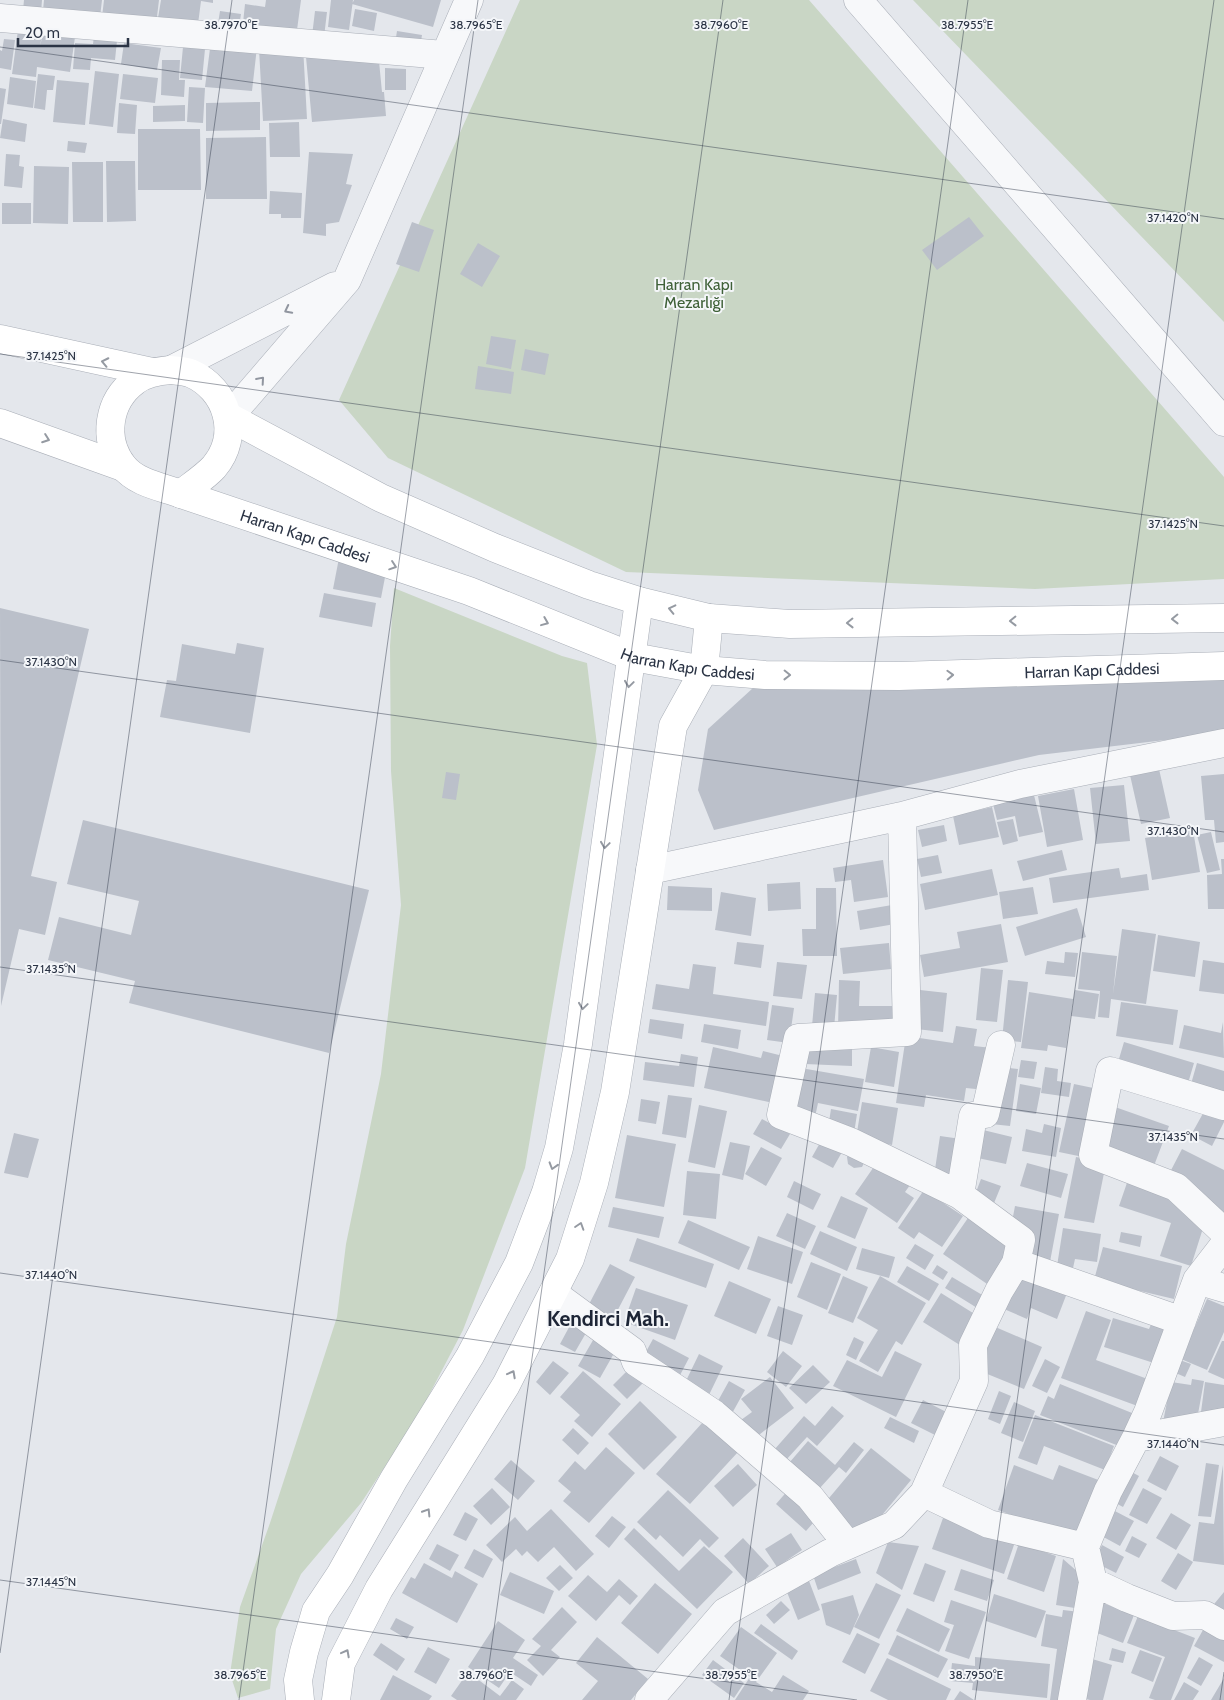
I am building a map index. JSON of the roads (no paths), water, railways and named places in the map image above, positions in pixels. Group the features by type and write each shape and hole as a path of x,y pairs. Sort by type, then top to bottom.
{"main road":[{"path":"0,339 162,371 189,373 206,383 218,396 229,417 224,450 214,467 181,494 139,479 124,467 0,423"},
{"path":"124,467 113,449 110,429 113,409 122,392 136,380 162,371"},
{"path":"229,417 381,498 495,548 589,585 639,601 709,618 790,624 1224,618"},
{"name":"Harran Kapı Caddesi","path":"181,494 469,591 632,657 704,670 766,675 899,676 1224,666"},
{"path":"300,1700 298,1680 316,1611 340,1575 394,1479 470,1356 519,1263 546,1192 559,1148 578,1044 639,601"},
{"path":"336,1700 340,1663 379,1589 506,1385 570,1259 596,1174 614,1092 673,726 704,670 709,618"}],"street":[{"path":"229,417 348,280 469,0"},
{"path":"858,0 1224,422"},
{"path":"0,18 444,55"},
{"path":"162,371 348,280"},
{"path":"650,870 902,816 1020,784 1224,742"},
{"path":"649,1700 725,1612 830,1553 894,1525 924,1493 974,1381 973,1345 999,1291 1016,1263 1021,1240 960,1195 851,1142 781,1115 798,1038 907,1032 902,816"},
{"path":"960,1195 973,1116 985,1114 1001,1046"},
{"path":"1224,1106 1110,1070 1092,1154 1176,1186 1224,1232"},
{"path":"1072,1700 1093,1582 1086,1547 1108,1491 1148,1412 1197,1280 1224,1245"},
{"path":"1016,1263 1182,1321"},
{"path":"1197,1280 1224,1288"},
{"path":"553,1293 632,1351 636,1362 714,1414 810,1497 848,1545"},
{"path":"1136,1438 1224,1422"},
{"path":"924,1493 989,1524 1086,1547"},
{"path":"1093,1582 1127,1598 1174,1616 1205,1615 1224,1626"}],"district":[{"name":"Kendirci Mah.","path":"608,1318"}],"park label":[{"name":"Harran Kapı Mezarlığı","path":"694,293"}]}
